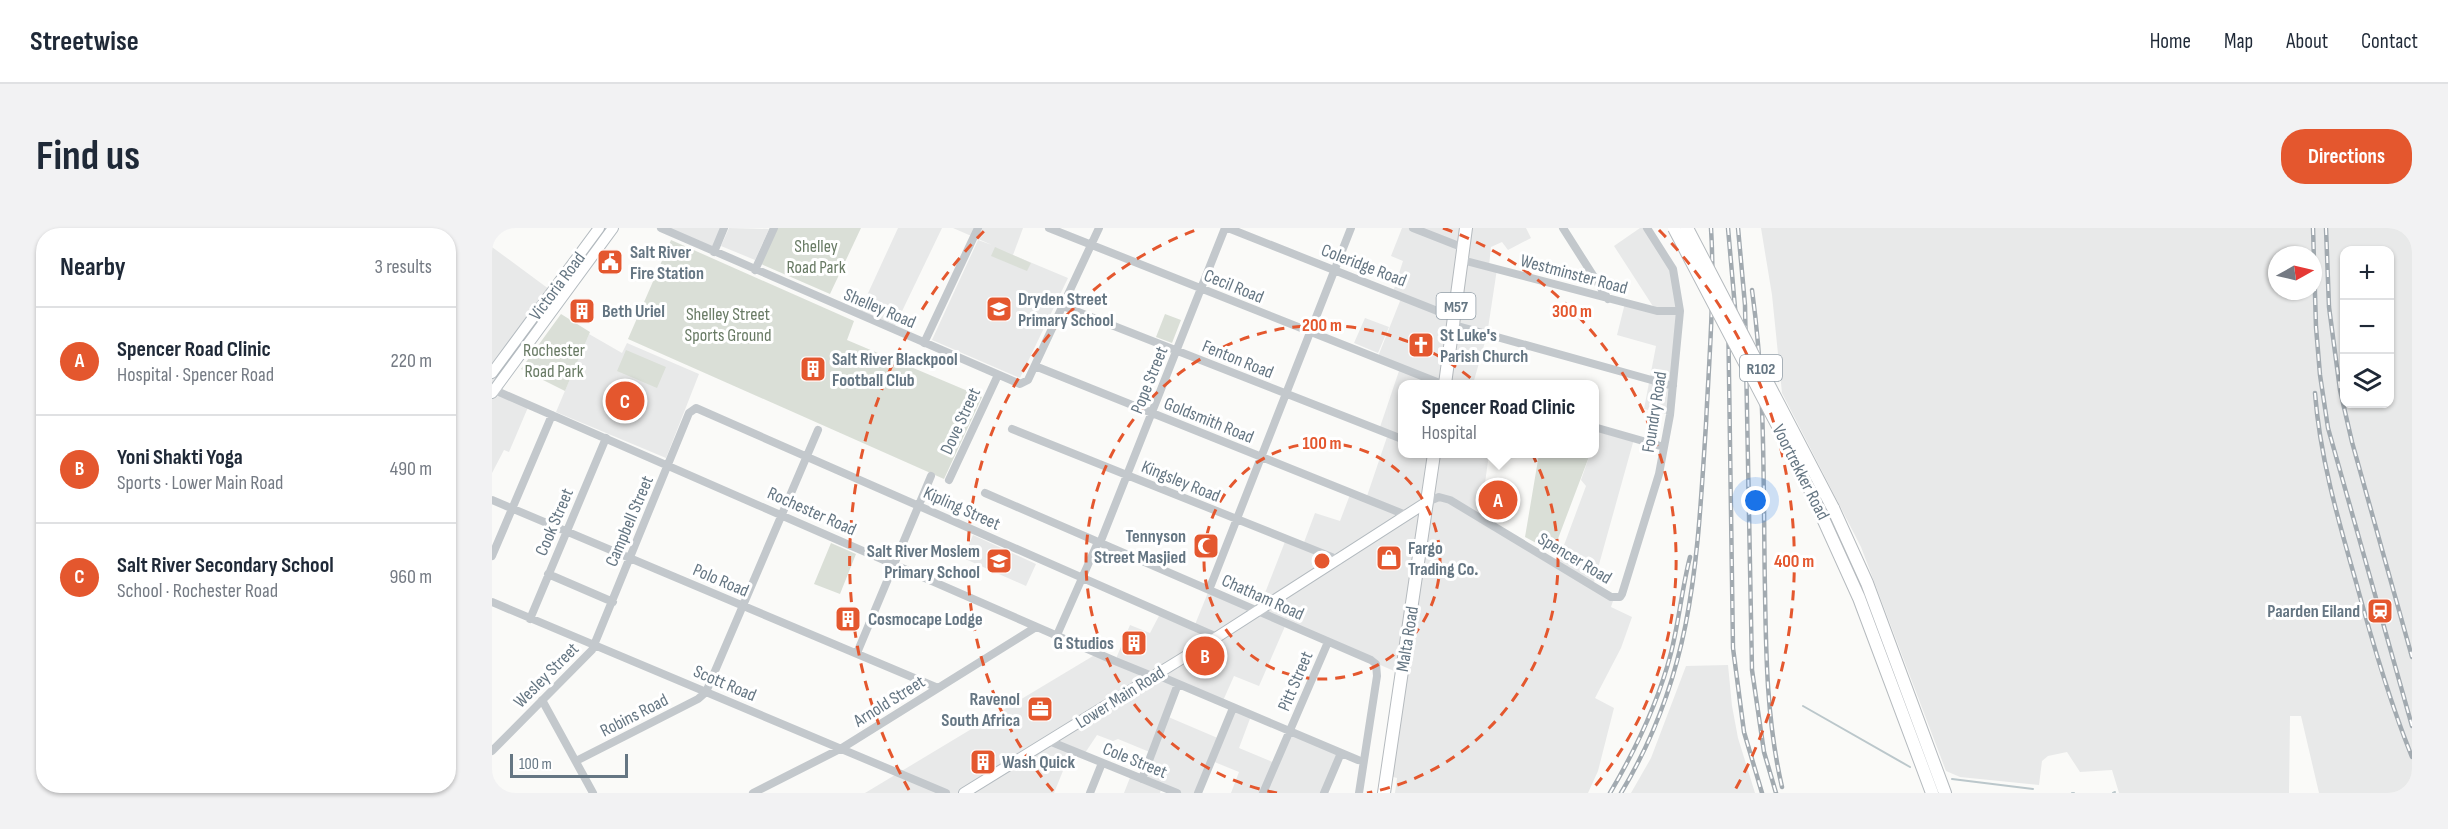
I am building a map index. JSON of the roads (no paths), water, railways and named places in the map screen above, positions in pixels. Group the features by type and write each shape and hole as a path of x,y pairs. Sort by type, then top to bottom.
{"main road":[{"name":"Voortrekker Road","path":"1674,228 1819,506 1859,598 1932,793"},
{"name":"Voortrekker Road","path":"1687,228 1833,508 1867,584 1945,793"},
{"name":"M57","path":"1445,380 1468,229"},
{"name":"Malta Road","path":"1384,793 1433,458"},
{"name":"Malta Road","path":"1379,793 1386,775"}],"street":[{"name":"Victoria Road","path":"493,391 599,228"},
{"name":"Victoria Road","path":"492,373 613,228"},
{"name":"Shelley Road","path":"661,228 1017,384 1023,384 1028,380 1035,366"},
{"path":"714,252 724,228"},
{"path":"755,270 774,228"},
{"path":"924,343 978,228"},
{"name":"Cecil Road","path":"1049,228 1434,380"},
{"path":"1035,366 1099,228"},
{"name":"Coleridge Road","path":"1226,228 1334,270 1454,322 1673,386"},
{"name":"Pope Street","path":"1057,635 1128,475 1226,228"},
{"path":"1209,590 1351,228"},
{"name":"Westminster Road","path":"1413,228 1463,254 1608,299 1657,311 1680,311"},
{"path":"1563,228 1608,299"},
{"name":"Foundry Road","path":"1614,598 1622,594 1659,474 1673,386 1680,311 1673,269 1647,228"},
{"name":"Fenton Road","path":"1063,306 1398,438"},
{"name":"Goldsmith Road","path":"1035,366 1406,515"},
{"name":"Dove Street","path":"949,480 998,375"},
{"name":"Rochester Road","path":"493,391 669,465 1036,627 1152,676 1162,677 1358,760"},
{"name":"Kipling Street","path":"693,409 699,409 1217,637"},
{"name":"Campbell Street","path":"595,645 693,409"},
{"path":"492,556 552,416"},
{"path":"1599,428 1664,447"},
{"name":"Kingsley Road","path":"1012,429 1339,560"},
{"path":"706,692 818,430"},
{"name":"Cook Street","path":"530,619 606,438"},
{"name":"Dove Street","path":"857,653 931,476"},
{"name":"Chatham Road","path":"985,493 1371,660 1377,670 1359,793"},
{"name":"Spencer Road","path":"1427,502 1439,497 1450,500 1614,598"},
{"name":"Polo Road","path":"492,500 938,688"},
{"name":"Lower Main Road","path":"964,793 1217,637 1427,502"},
{"path":"548,574 613,602"},
{"name":"Scott Road","path":"492,602 946,793"},
{"name":"Arnold Street","path":"753,793 842,748 1036,627"},
{"name":"Pitt Street","path":"1263,793 1328,642"},
{"name":"Wesley Street","path":"492,751 595,645"},
{"path":"1142,779 1178,684"},
{"name":"Robins Road","path":"576,761 698,699 706,692"},
{"path":"542,700 593,793"},
{"path":"1198,793 1233,708"},
{"name":"Cole Street","path":"1049,741 1142,779 1161,790 1177,793"},
{"path":"1324,793 1341,753"},
{"path":"1090,793 1102,763"}],"waterway":[{"path":"1803,706 1910,767"},
{"path":"1952,779 2033,789"}],"railway":[{"path":"1621,793 1645,748 1664,704 1678,659 1687,614 1699,522 1706,424 1712,301 1711,228"},
{"path":"1728,228 1738,342"},
{"path":"1738,228 1745,305 1752,670 1764,752 1776,793"},
{"path":"2313,228 2316,327 2328,428 2412,726"},
{"path":"2326,228 2329,307 2340,390 2352,442 2412,657"},
{"path":"1752,290 1762,403 1768,690 1773,738 1782,787"},
{"path":"1728,307 1733,648 1744,732 1762,793"},
{"path":"2315,393 2325,465 2336,512 2381,670 2412,757"},
{"path":"1610,793 1629,760 1660,690 1674,641 1690,557"}],"place":[{"name":"Salt River Fire Station","path":"610,262"},
{"name":"Dryden Street Primary School","path":"999,309"},
{"name":"Beth Uriel","path":"582,311"},
{"name":"St Luke's Parish Church","path":"1421,345"},
{"name":"Salt River Blackpool Football Club","path":"813,369"},
{"name":"Salt River Secondary School","path":"625,401"},
{"name":"Spencer Road Clinic","path":"1498,500"},
{"name":"Tennyson Street Masjied","path":"1206,546"},
{"name":"Fargo Trading Co.","path":"1389,558"},
{"name":"Salt River Moslem Primary School","path":"999,561"},
{"name":"Paarden Eiland","path":"2380,611"},
{"name":"Cosmocape Lodge","path":"848,619"},
{"name":"G Studios","path":"1134,643"},
{"name":"Yoni Shakti Yoga","path":"1205,656"},
{"name":"Ravenol South Africa","path":"1040,709"},
{"name":"Wash Quick","path":"983,762"}],"park label":[{"name":"Shelley Road Park","path":"816,256"},
{"name":"Shelley Street Sports Ground","path":"728,324"},
{"name":"Rochester Road Park","path":"554,360"}]}
